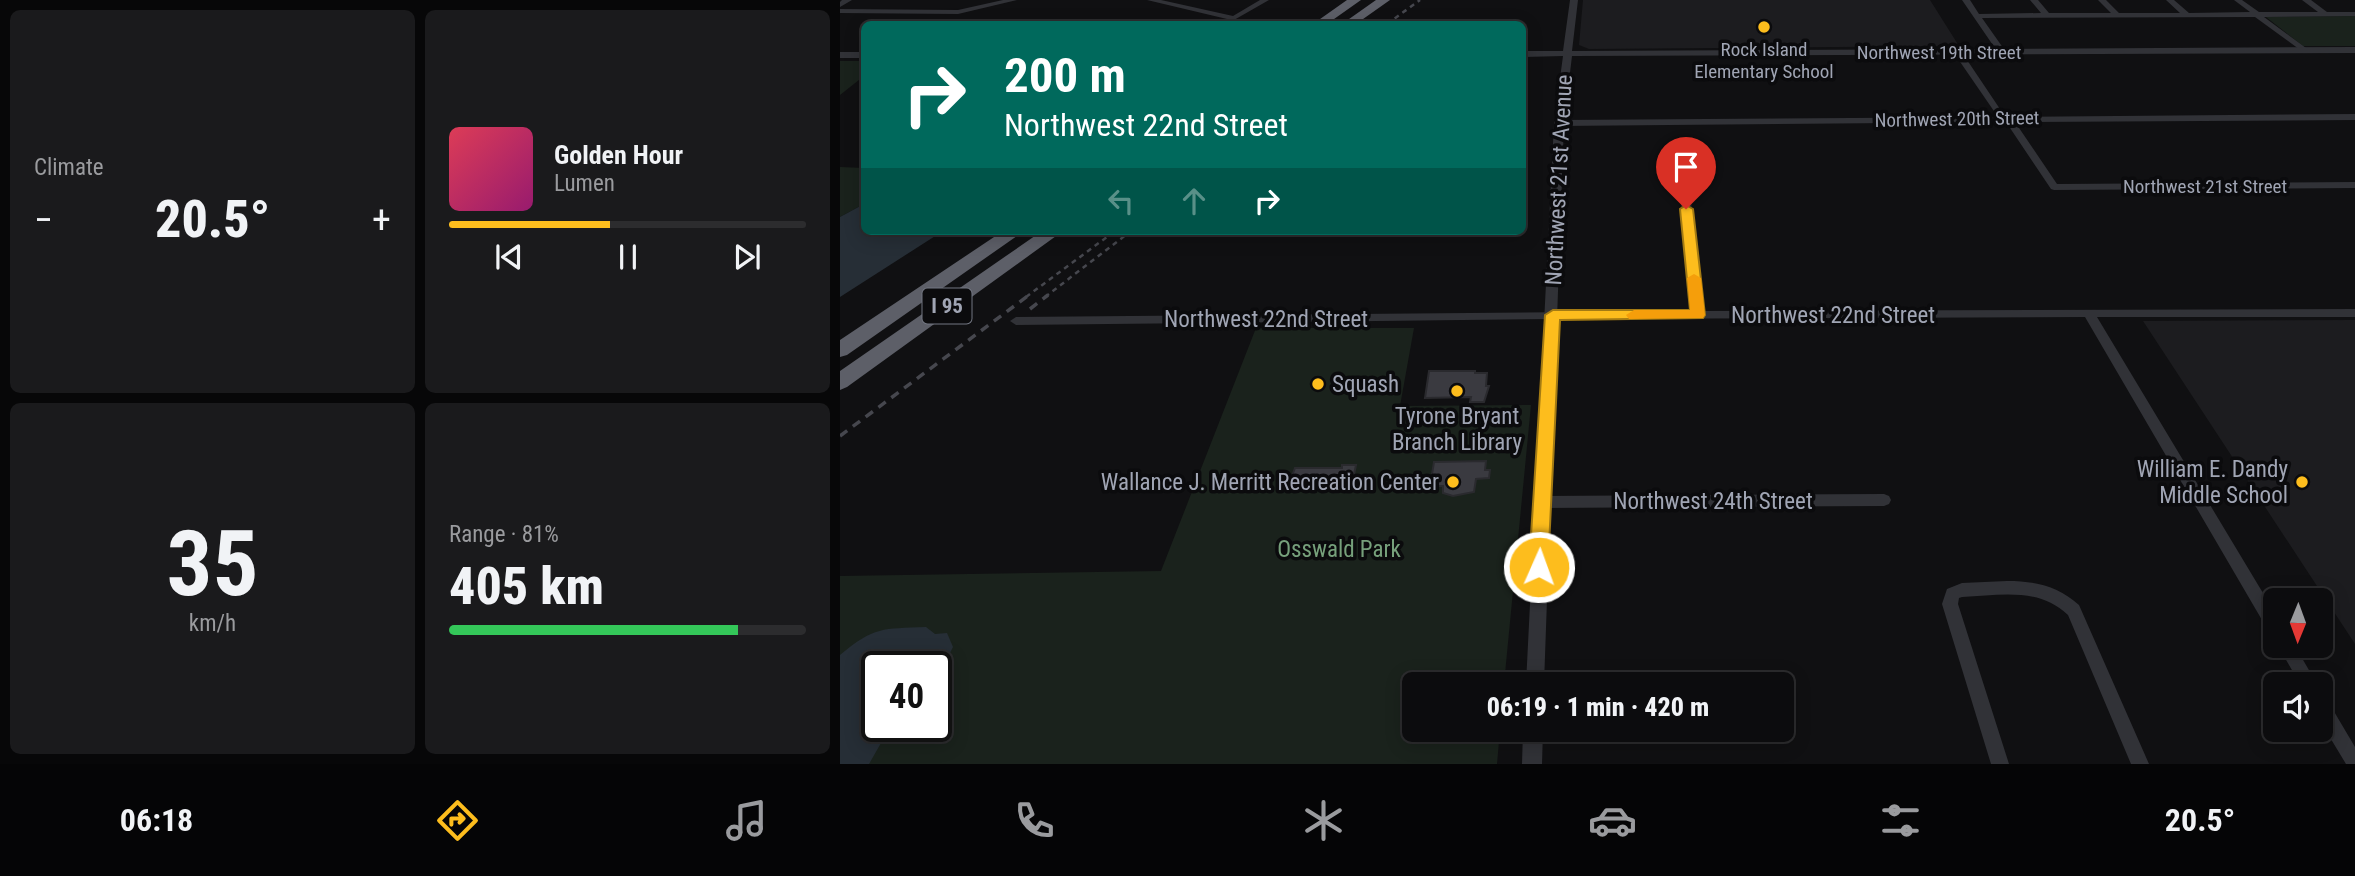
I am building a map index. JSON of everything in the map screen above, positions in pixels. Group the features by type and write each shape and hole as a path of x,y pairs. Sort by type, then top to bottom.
{"highway":[{"path":"1310,21 1342,0"},
{"path":"1324,21 1355,0"},
{"path":"1340,21 1371,0"},
{"path":"1352,21 1384,0"},
{"name":"I 95","path":"840,336 992,235"},
{"path":"840,350 1009,235"},
{"path":"840,368 1031,235"},
{"name":"I 95","path":"840,382 1048,235"}],"street":[{"path":"840,5 848,0"},
{"path":"972,0 981,9"},
{"path":"840,11 958,12 1013,0"},
{"path":"1151,0 1234,18"},
{"path":"1228,21 1265,0"},
{"name":"Northwest 21st Avenue","path":"1535,672 1553,315 1559,123 1574,0"},
{"path":"1966,0 2002,52"},
{"path":"2034,0 2047,16"},
{"path":"2102,0 2117,15"},
{"path":"2170,0 2187,15"},
{"path":"2238,0 2303,50"},
{"path":"2306,0 2325,14"},
{"path":"1977,16 2355,14"},
{"name":"Northwest 19th Street","path":"1526,54 2355,50"},
{"path":"1958,52 2004,118 2011,122 2054,187"},
{"path":"840,55 861,55"},
{"path":"2343,117 2355,128"},
{"name":"Northwest 20th Street","path":"1559,123 2355,117"},
{"path":"1684,183 1698,315"},
{"name":"Northwest 21st Street","path":"2054,187 2355,185"},
{"name":"Northwest 22nd Street","path":"1016,321 1553,315 2355,313"},
{"path":"2089,314 2263,607"},
{"name":"Northwest 24th Street","path":"1542,502 1884,500"},
{"path":"2000,764 1950,604 1952,594 1962,590 2040,589 2066,602 2074,610 2140,764"},
{"path":"2333,726 2355,763"},
{"path":"1532,764 1533,742"}],"shaded area":[{"name":"Rock Island Elementary School","path":"1583,0 1930,0 1959,46 1589,49 1579,45"},
{"path":"861,206 861,235 937,235 840,297 840,217"},
{"name":"William E. Dandy Middle School","path":"2355,320 2355,644 2333,610 2333,588 2318,588 2143,321"},
{"path":"926,627 935,634 947,633 953,647 951,651 861,651 861,742 882,742 869,764 840,764 840,655 871,634 899,628"}],"green space":[{"path":"2355,16 2355,46 2303,46 2266,17"},
{"path":"840,61 861,61 861,78 840,95"},
{"path":"840,167 861,168 861,206 840,217"},
{"name":"Osswald Park","path":"1256,328 1414,328 1400,406 1531,405 1505,672 1402,672 1402,742 1499,742 1497,764 840,764 840,576 1161,571"}],"building":[{"name":"Tyrone Bryant Branch Library","path":"1429,371 1487,373 1486,386 1489,386 1484,402 1470,402 1471,397 1425,398"},
{"name":"Wallance J. Merritt Recreation Center","path":"1486,461 1485,470 1490,470 1489,478 1476,479 1474,492 1453,496 1443,493 1443,486 1430,486 1434,462"},
{"path":"1342,465 1356,465 1351,489 1318,484 1289,484 1295,468 1342,468"}],"railway":[{"path":"1391,21 1420,0"},
{"path":"1026,297 1110,235"},
{"path":"1045,297 1126,235"},
{"path":"840,436 1029,295"},
{"path":"1030,309 1048,295"}],"slow traffic":[{"path":"1634,315 1698,315 1694,278"}],"place":[{"name":"Rock Island Elementary School","path":"1764,27"},
{"name":"Squash","path":"1318,384"},
{"name":"Tyrone Bryant Branch Library","path":"1457,391"},
{"name":"Wallance J. Merritt Recreation Center","path":"1453,482"},
{"name":"William E. Dandy Middle School","path":"2302,482"}],"route":[{"path":"1539,567 1553,315 1698,315 1686,209"}]}
